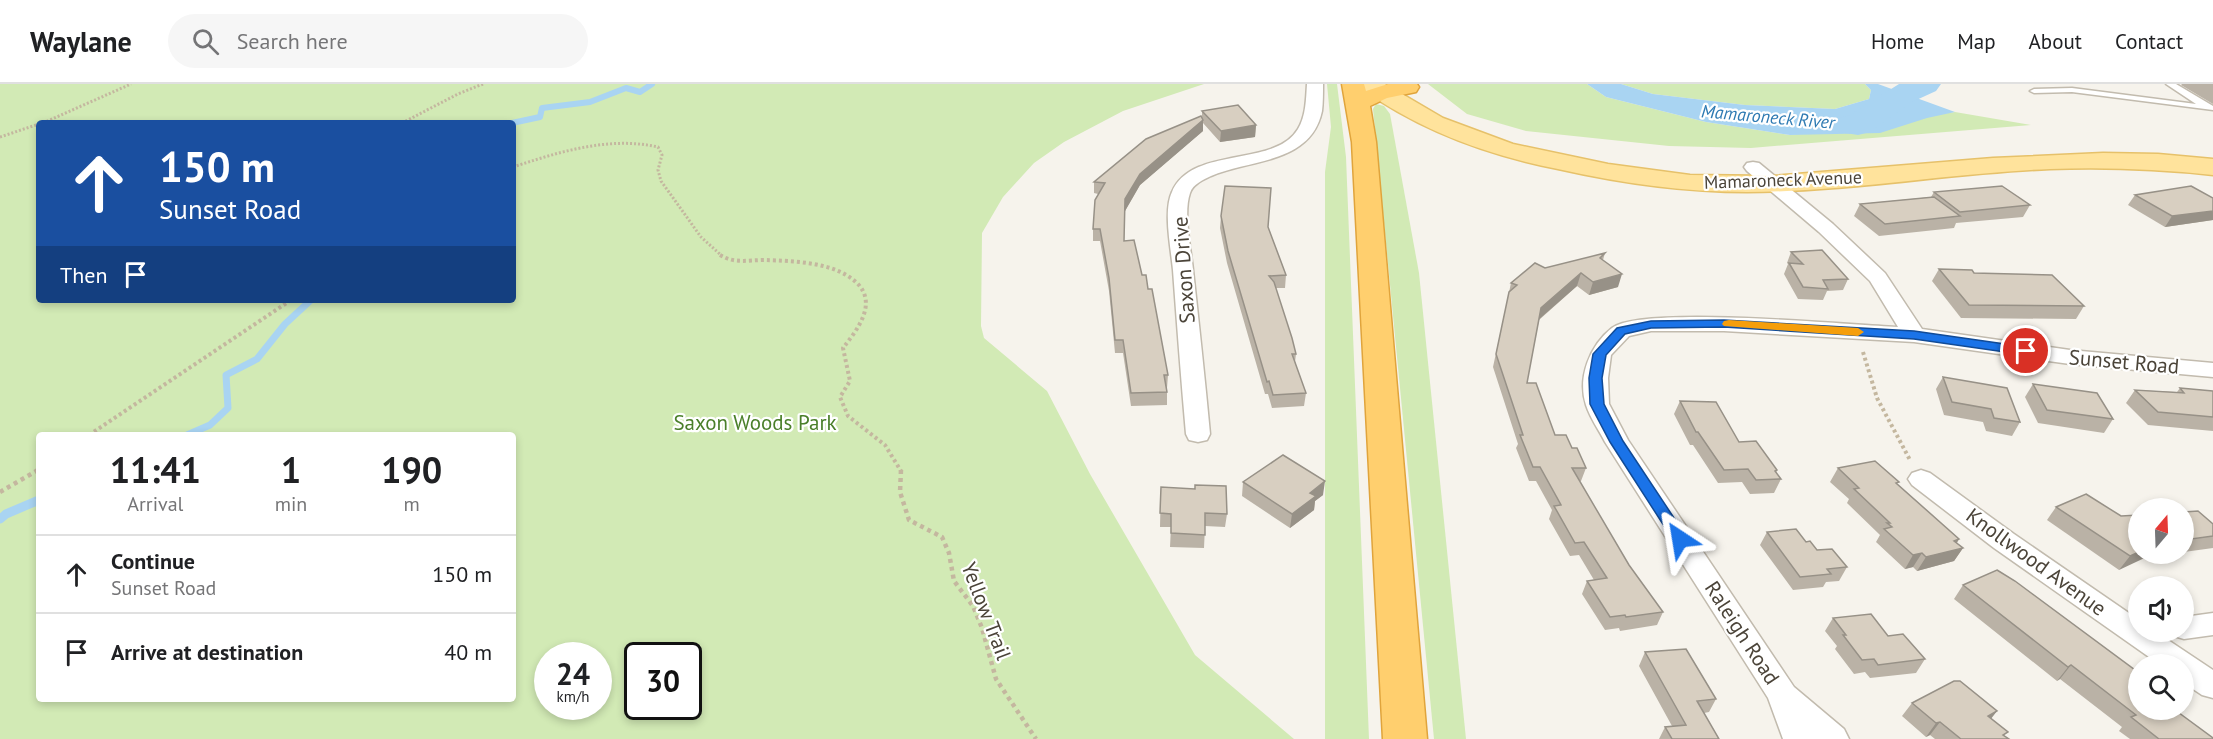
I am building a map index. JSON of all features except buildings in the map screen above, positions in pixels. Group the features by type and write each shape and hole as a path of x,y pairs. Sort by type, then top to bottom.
{"highway":[{"path":"1379,89 1364,142 1405,739"}],"main road":[{"name":"Mamaroneck Avenue","path":"1379,89 1439,105 1492,129 1558,148 1601,157 1701,168 2065,142 2121,144 2213,155"},
{"name":"Mamaroneck Avenue","path":"1379,89 1396,103 1435,124 1494,147 1604,172 1659,180 1708,184 1773,184 2107,158 2213,167"}],"street":[{"name":"Saxon Drive","path":"1198,434 1179,228 1180,194 1188,180 1225,163 1284,150 1296,144 1305,135 1316,109 1315,84"},
{"path":"1753,166 1826,228 1878,277 1914,335"},
{"name":"Raleigh Road","path":"1799,739 1782,694 1617,442 1597,404 1596,378 1600,354 1621,331 1651,324 1724,324 1857,332"},
{"name":"Sunset Road","path":"1857,332 1914,335 2070,357 2213,370"},
{"name":"Knollwood Avenue","path":"1921,479 2004,541 2128,621"},
{"path":"2194,627 2213,624"},
{"name":"Knollwood Avenue","path":"2156,642 2169,654"},
{"name":"Knollwood Avenue","path":"2194,674 2213,686"},
{"path":"1782,694 1833,739"}],"lane":[{"path":"2170,84 2212,108"},
{"path":"2034,90 2072,90 2212,108"}],"path":[{"path":"50,120 131,84"},
{"path":"408,120 483,84"},
{"path":"0,137 36,126"},
{"name":"Yellow Trail","path":"516,166 544,157 627,142 645,142 658,147 662,155 657,167 660,182 677,200 704,242 722,256 736,262 763,260 827,267 849,275 861,286 866,301 862,321 843,348 850,381 840,397 848,416 885,445 901,469 900,492 909,520 942,537 949,553 954,581 973,606 982,628 996,679 1036,739"},
{"path":"93,432 287,303"},
{"path":"1857,332 1876,399 1921,479"},
{"path":"0,492 36,471"}],"green space":[{"name":"Saxon Woods Park","path":"0,84 1204,84 1123,111 1064,142 1034,163 1003,197 982,233 981,326 984,338 1047,391 1090,474 1195,655 1294,739 0,739"},
{"path":"1327,84 1337,84 1346,157 1369,739 1325,739 1325,172 1331,127"},
{"path":"1428,84 1587,84 1606,97 1706,122 1790,135 1955,112 2031,125 1751,148 1669,146 1526,131 1467,114"},
{"path":"1621,84 1865,84 1871,90 1869,99 1835,109 1745,105 1653,94"},
{"path":"1376,104 1384,106 1390,114 1419,273 1466,739 1434,739 1373,109"}],"water":[{"path":"1587,84 1621,84 1653,94 1745,105 1835,109 1869,99 1871,90 1865,84 1878,84 1955,112 1880,133 1790,135 1706,122 1606,97"}],"waterway":[{"path":"516,122 540,117 542,108 590,102 626,88 640,92 652,84"},
{"name":"Mamaroneck River","path":"1851,125 1858,125 1901,95 1925,84"},
{"path":"194,432 210,425 228,408 226,375 257,359 285,324 308,303"},
{"path":"0,519 6,514 36,501"}],"slow traffic":[{"path":"1729,324 1858,332"}],"route":[{"path":"1680,539 1617,442 1597,404 1596,378 1600,354 1621,331 1651,324 1724,324 1914,335 2026,351"}]}
